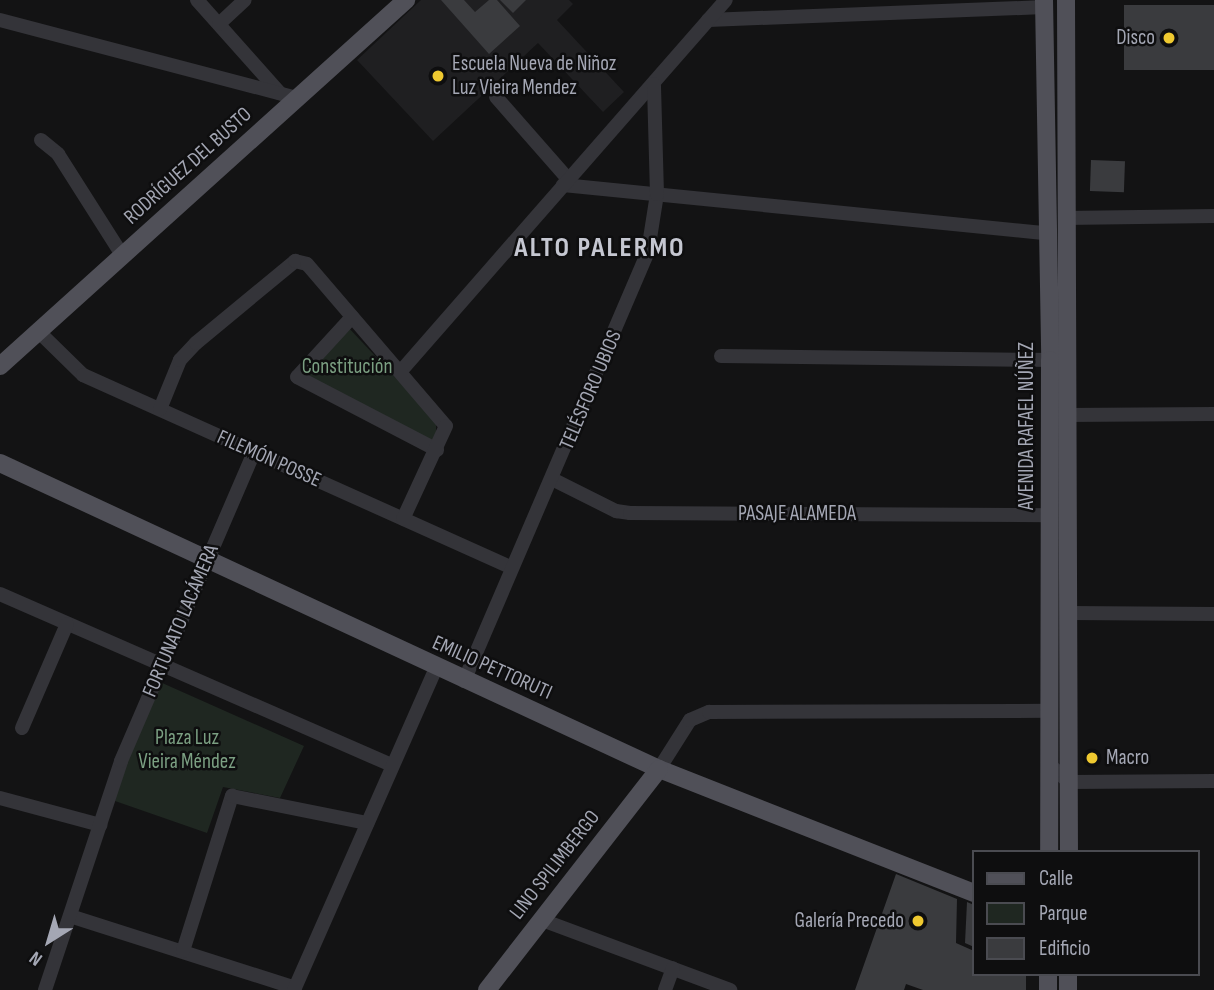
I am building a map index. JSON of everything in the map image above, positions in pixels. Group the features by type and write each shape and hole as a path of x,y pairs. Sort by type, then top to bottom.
{"main road":[{"name":"RODRÍGUEZ DEL BUSTO","path":"0,366 290,96 406,0"},
{"name":"AVENIDA RAFAEL NÚÑEZ","path":"1066,0 1069,850"},
{"name":"AVENIDA RAFAEL NÚÑEZ","path":"1044,4 1050,360 1049,850"},
{"name":"EMILIO PETTORUTI","path":"0,463 436,668 659,769 972,892"},
{"name":"LINO SPILIMBERGO","path":"487,990 659,769"}],"street":[{"path":"197,0 290,96"},
{"path":"219,24 245,0"},
{"path":"401,371 726,0"},
{"path":"708,20 1044,4"},
{"path":"0,20 290,96"},
{"name":"TELÉSFORO UBIOS","path":"464,681 640,274 654,229 657,194 654,84"},
{"path":"496,97 566,182 657,194 1046,233"},
{"path":"41,140 58,154 122,255"},
{"path":"1065,218 1214,216"},
{"path":"160,409 180,360 295,261 307,264 442,418 446,433 402,519"},
{"path":"352,317 297,377 437,450"},
{"name":"FILEMÓN POSSE","path":"38,331 73,368 512,568"},
{"path":"720,356 1050,360"},
{"path":"1066,415 1214,414"},
{"name":"FORTUNATO LACÁMERA","path":"45,990 100,825 161,667 254,452"},
{"name":"PASAJE ALAMEDA","path":"552,479 608,508 629,513 1050,515"},
{"path":"0,594 161,667 391,765"},
{"path":"1069,613 1214,614"},
{"path":"22,728 67,624"},
{"path":"70,916 295,989 391,765 436,668"},
{"path":"659,769 690,720 709,712 1049,711"},
{"path":"1051,766 1069,782 1214,781"},
{"path":"183,951 233,796 367,823"},
{"path":"0,798 100,825"},
{"path":"542,919 730,990"},
{"path":"665,990 673,968"}],"shaded area":[{"name":"Escuela Nueva de Niñoz Luz Vieira Mendez","path":"421,0 569,0 573,4 557,20 624,92 603,112 538,43 433,141 357,60"}],"green space":[{"name":"Constitución","path":"347,326 436,421 436,446 303,375"},
{"name":"Plaza Luz Vieira Méndez","path":"160,682 304,746 280,798 223,787 207,833 115,801 121,774"}],"building":[{"path":"441,0 464,0 475,12 489,0 497,0 520,26 489,54"},
{"path":"500,0 526,0 513,13"},
{"name":"Disco","path":"1124,5 1214,5 1214,70 1124,70"},
{"path":"1091,160 1125,161 1124,192 1090,191"},
{"name":"Galería Precedo","path":"896,874 957,899 956,943 972,950 972,976 1026,976 1026,990 923,990 906,984 904,990 855,990"},
{"path":"967,902 972,904 972,946 965,943"}],"place":[{"name":"Disco","path":"1169,38"},
{"name":"Escuela Nueva de Niñoz Luz Vieira Mendez","path":"438,76"},
{"name":"Macro","path":"1092,758"},
{"name":"Galería Precedo","path":"918,921"}],"district":[{"name":"ALTO PALERMO","path":"600,248"}]}
